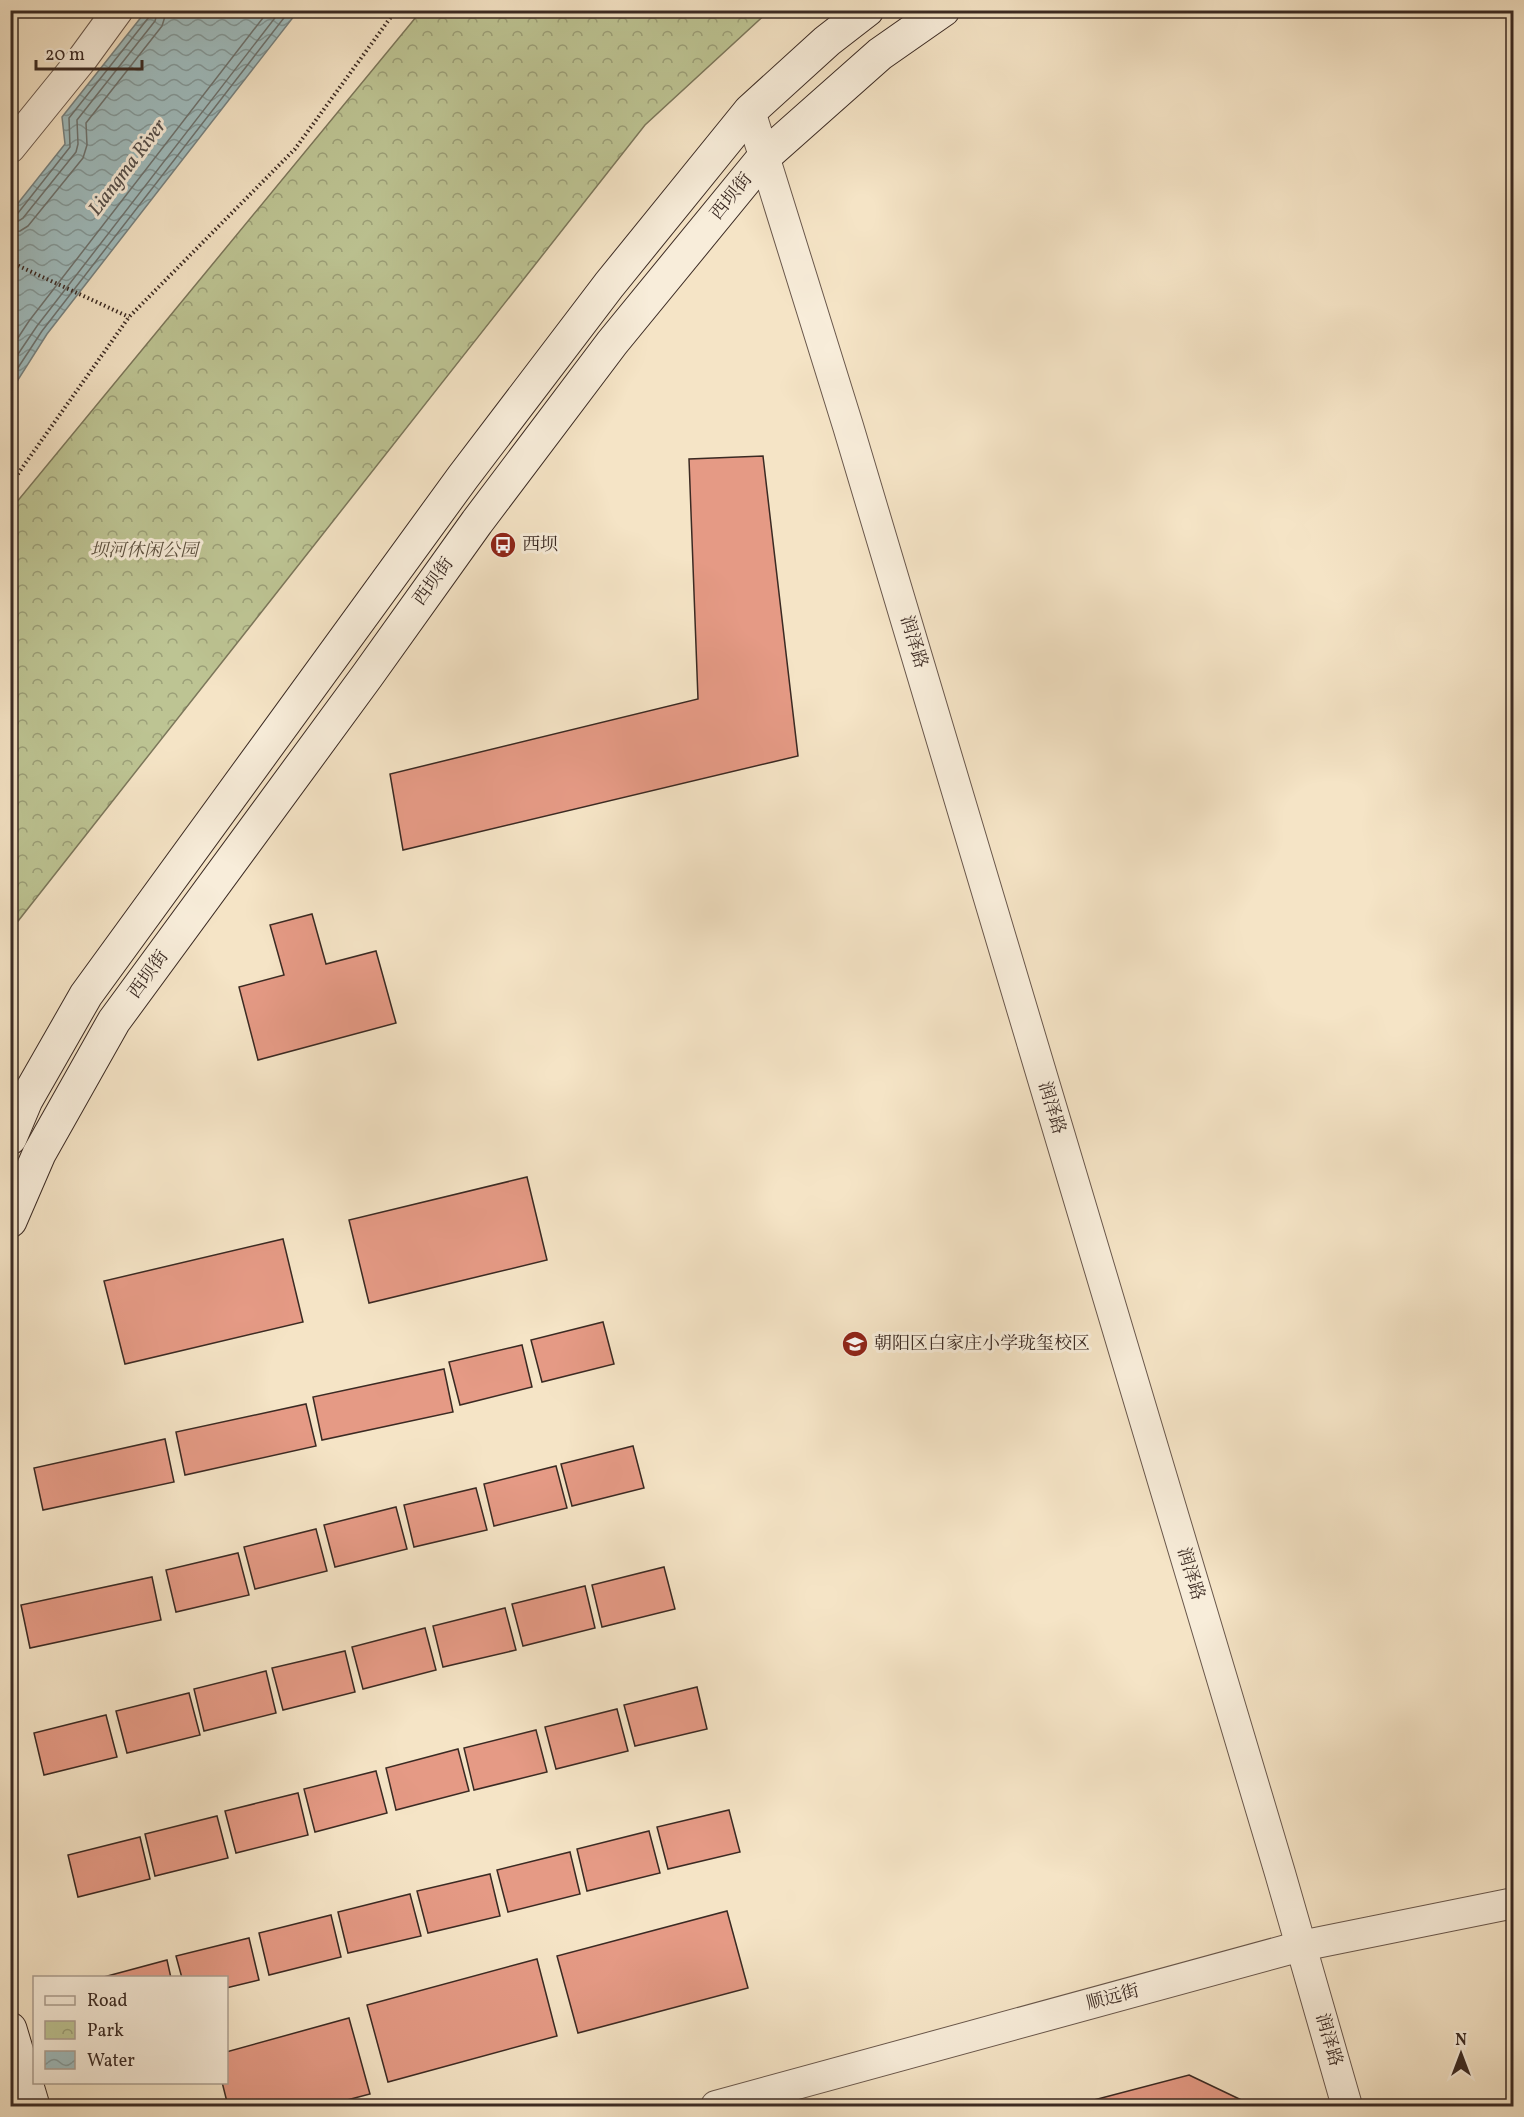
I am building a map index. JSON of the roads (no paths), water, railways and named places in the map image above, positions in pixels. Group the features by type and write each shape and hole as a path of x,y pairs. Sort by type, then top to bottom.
{"street":[{"path":"10,148 83,58 118,10"},
{"path":"10,1138 26,1100 86,995 470,469 609,285 750,111 827,41 867,10"},
{"name":"西坝街","path":"10,1221 39,1154 114,1021 477,522 612,343 765,156 880,54 943,10"},
{"name":"润泽路","path":"750,111 855,449 1347,2106"},
{"name":"顺远街","path":"716,2106 1301,1946 1514,1903"},
{"path":"10,2029 33,2106"}],"water":[{"name":"Liangma River","path":"146,11 298,11 47,334 11,391 11,212 65,144 62,117"}],"place":[{"name":"西坝","path":"503,545"},
{"name":"朝阳区白家庄小学珑玺校区","path":"855,1344"}],"park label":[{"name":"坝河休闲公园","path":"144,551"}]}
